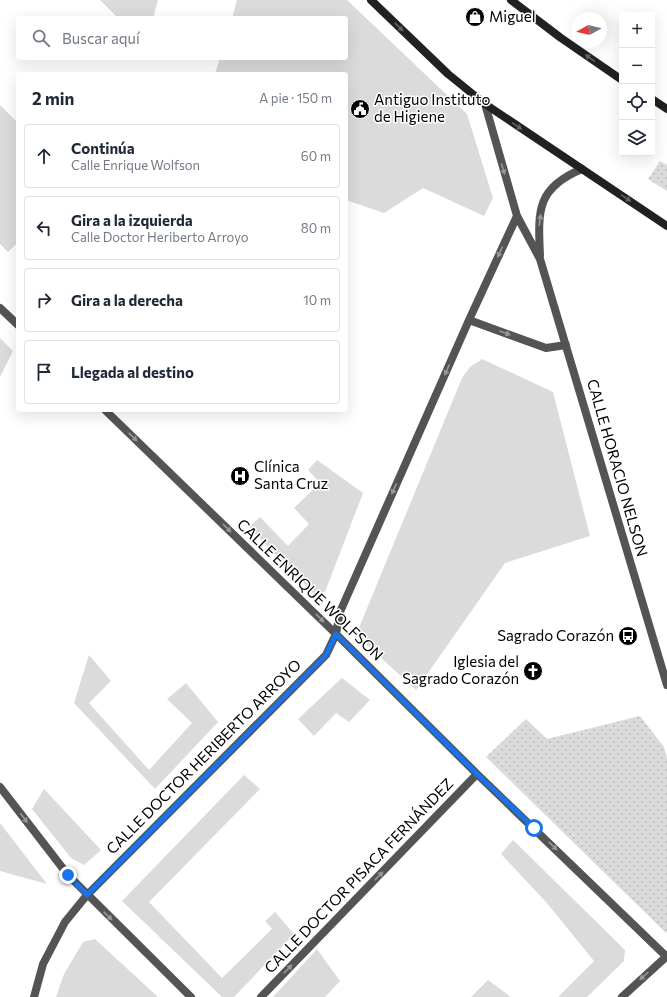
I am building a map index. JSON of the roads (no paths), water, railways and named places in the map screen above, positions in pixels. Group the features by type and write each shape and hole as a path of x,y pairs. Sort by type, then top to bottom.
{"main road":[{"path":"371,0 448,74 485,104 667,226"},
{"path":"511,0 561,38 619,78"},
{"path":"655,101 667,109"}],"street":[{"path":"485,104 516,216 540,259"},
{"path":"540,259 538,222 547,192 565,176 582,169"},
{"name":"CALLE DOCTOR HERIBERTO ARROYO","path":"34,997 43,964 65,922 87,895 326,655 336,634 340,612 468,320 516,216"},
{"name":"CALLE HORACIO NELSON","path":"540,259 667,685"},
{"path":"0,308 16,323"},
{"path":"468,320 546,348 566,345"},
{"name":"CALLE ENRIQUE WOLFSON","path":"107,412 336,634 477,774 667,957"},
{"name":"CALLE DOCTOR PISACA FERNÁNDEZ","path":"261,997 477,774"},
{"path":"0,787 68,875 191,997"},
{"path":"622,997 667,957"}],"place":[{"name":"Miguel","path":"475,17"},
{"name":"Antiguo Instituto de Higiene","path":"360,109"},
{"name":"Clínica Santa Cruz","path":"240,476"},
{"name":"Sagrado Corazón","path":"628,636"},
{"name":"Iglesia del Sagrado Corazón","path":"533,671"}]}
